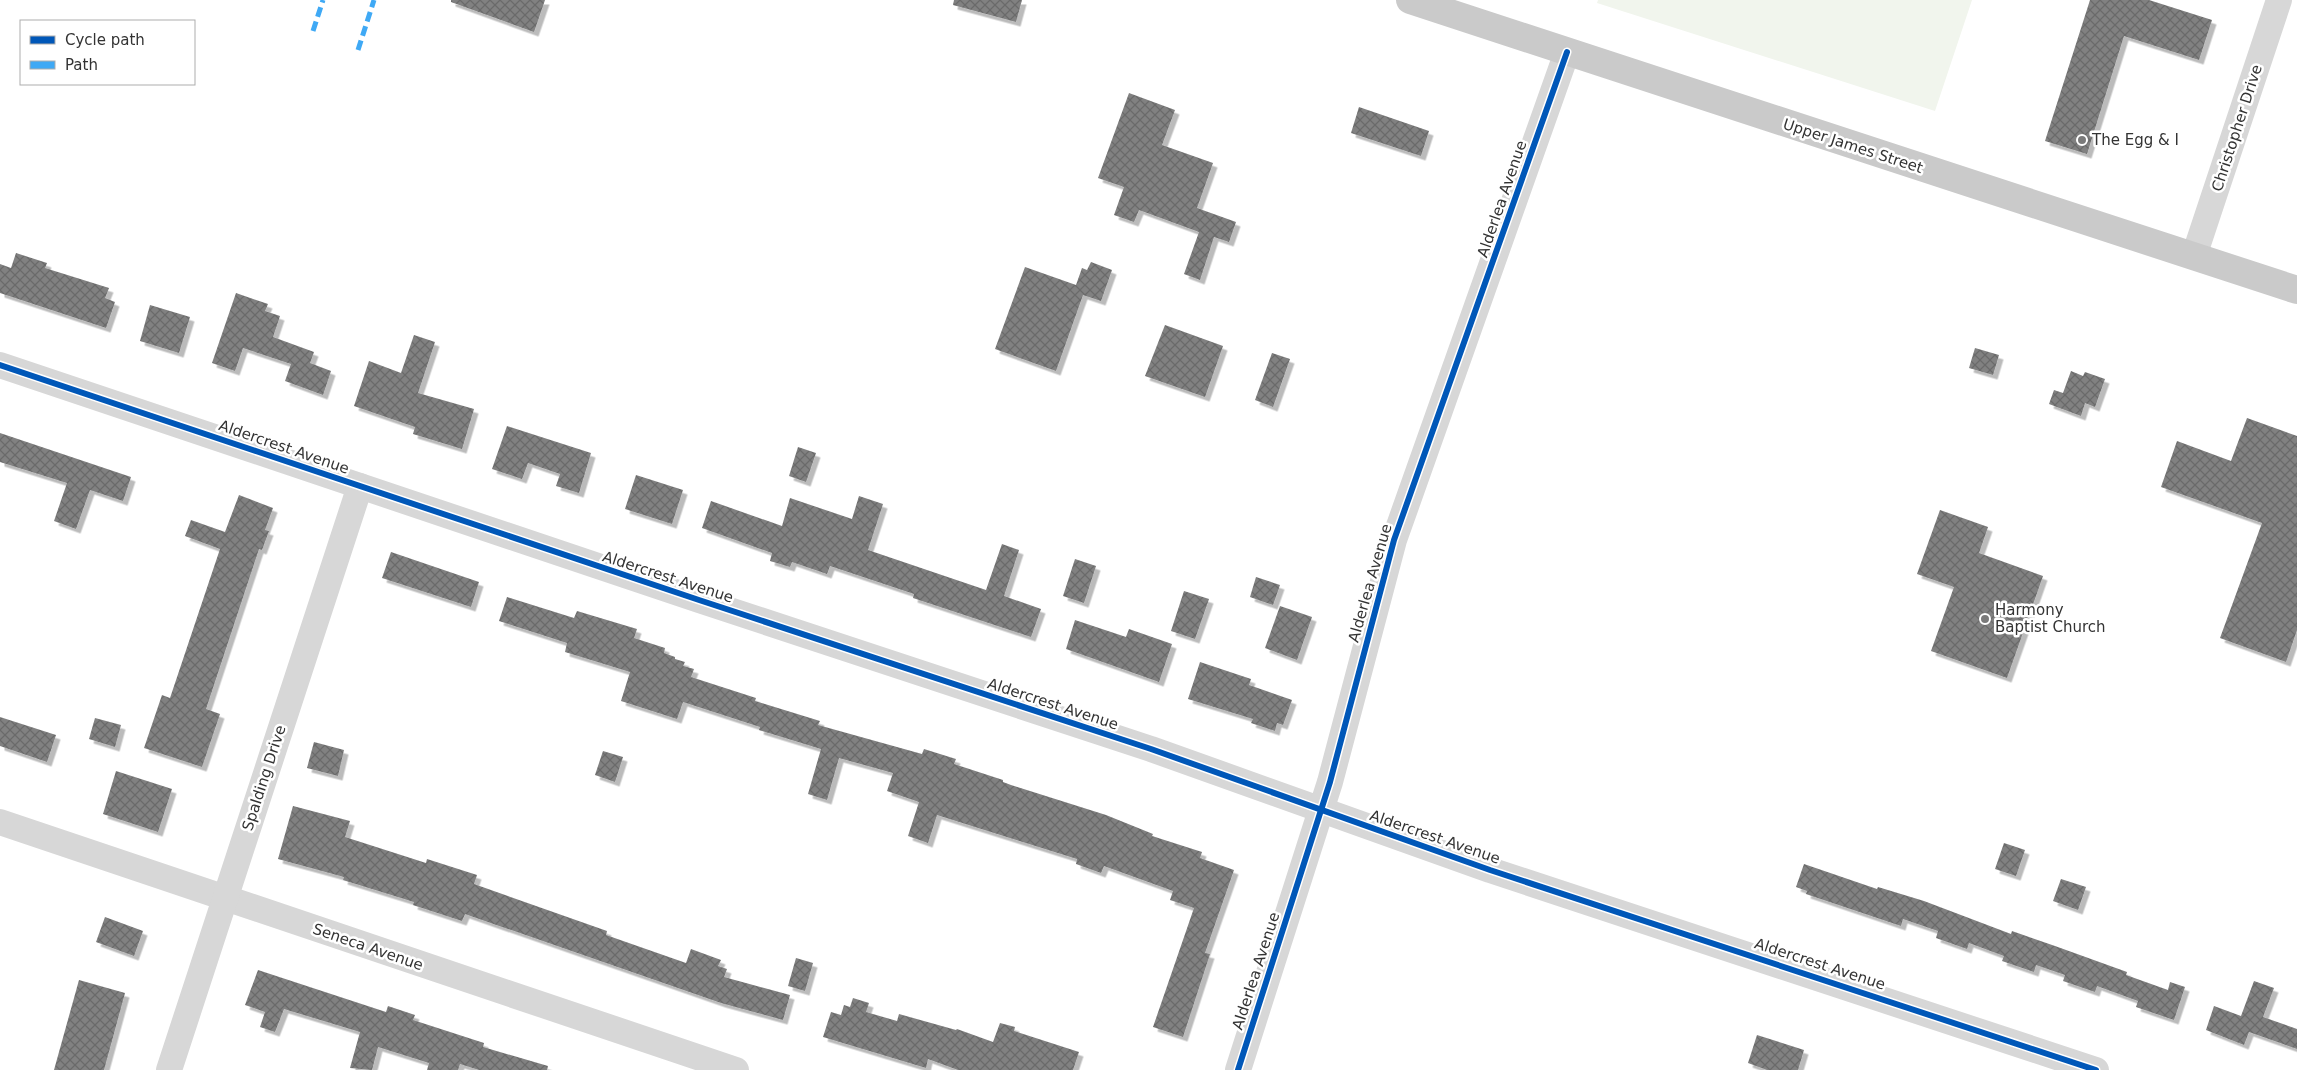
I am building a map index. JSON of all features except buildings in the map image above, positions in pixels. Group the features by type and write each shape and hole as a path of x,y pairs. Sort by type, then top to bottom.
{"main road":[{"name":"Upper James Street","path":"1410,0 2297,290"}],"street":[{"name":"Christopher Drive","path":"2194,256 2279,0"},
{"name":"Alderlea Avenue","path":"1238,1070 1330,782 1394,540 1567,52"},
{"name":"Aldercrest Avenue","path":"0,365 1151,750 1490,870 1696,936 2096,1070"},
{"name":"Spalding Drive","path":"169,1070 360,486"},
{"name":"Seneca Avenue","path":"0,822 736,1070"}],"shaded area":[{"path":"1598,0 1972,0 1935,111 1597,3"}],"marked path":[{"path":"313,31 323,0"},
{"path":"358,50 374,0"}],"cycle path":[{"path":"1238,1070 1330,782 1394,540 1567,52"},
{"path":"0,365 699,600 1151,749 1490,870 2096,1070"}],"place":[{"name":"The Egg & I","path":"2082,140"},
{"name":"Harmony Baptist Church","path":"1985,619"}]}
